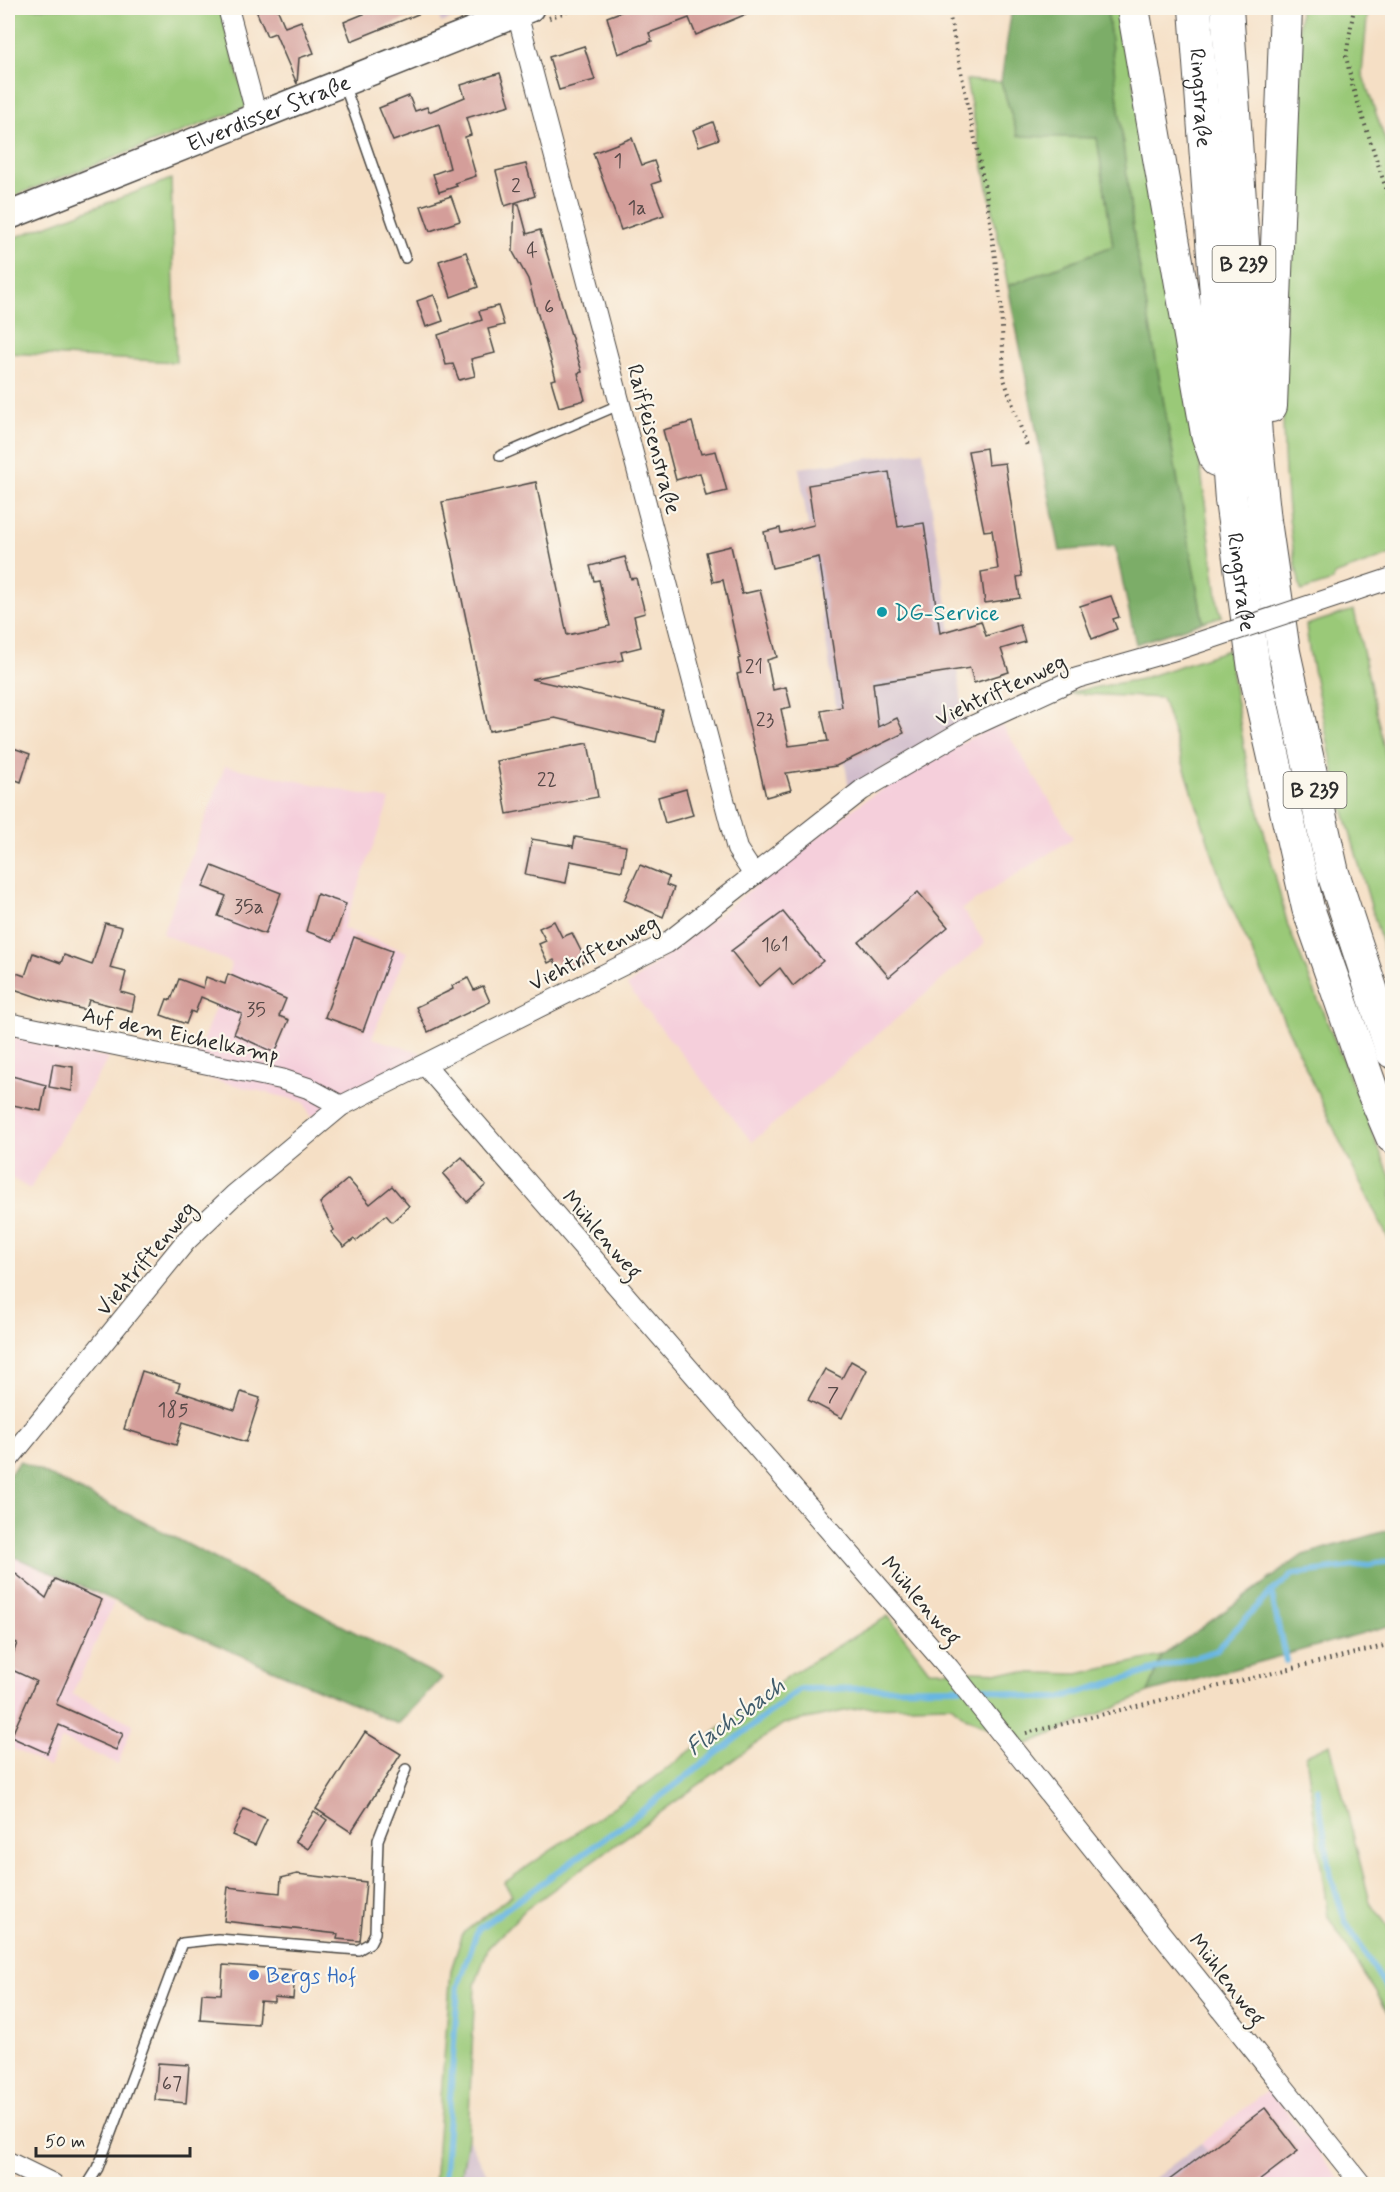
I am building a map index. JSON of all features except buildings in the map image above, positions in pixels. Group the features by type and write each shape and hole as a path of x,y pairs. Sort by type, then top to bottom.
{"highway":[{"path":"1133,8 1207,434 1231,500"},
{"name":"Ringstraße","path":"1195,8 1231,500 1254,669 1308,908 1372,1090 1392,1137"},
{"name":"Ringstraße","path":"1227,8 1256,436 1265,521 1284,652 1333,873 1392,1052"},
{"path":"1265,521 1278,488 1271,422 1286,8"}],"main road":[{"name":"Elverdisser Straße","path":"8,216 524,10"}],"street":[{"path":"228,8 257,117"},
{"name":"Raiffeisenstraße","path":"524,10 621,404 737,849 754,875"},
{"name":"Viehtriftenweg","path":"8,1460 186,1241 234,1195 341,1106 667,943 862,790 968,728 1077,678 1179,649 1392,578"},
{"name":"Auf dem Eichelkamp","path":"8,1023 281,1079 308,1088 341,1106"},
{"name":"Mühlenweg","path":"425,1065 950,1668 1360,2184"},
{"path":"8,2162 53,2184"}],"lane":[{"path":"344,82 405,258"},
{"path":"500,456 621,404"},
{"path":"88,2184 102,2157 182,1943 218,1939 358,1950 370,1943 375,1933 378,1840 406,1769"}],"path":[{"path":"948,8 986,193 1001,302 1004,379 1028,446"},
{"path":"1354,8 1346,56 1352,85 1392,207"},
{"path":"1006,1738 1392,1644"}],"shaded area":[{"path":"437,8 480,8 441,23"},
{"path":"923,451 965,722 849,789 799,468"},
{"path":"1001,723 1073,838 962,909 985,943 752,1142 627,986 865,800 949,749"},
{"path":"225,766 390,800 343,928 407,952 372,1038 422,1053 311,1117 304,1102 190,1074 232,963 162,934"},
{"path":"8,1036 109,1058 30,1189 8,1176"},
{"path":"8,1554 114,1603 72,1694 133,1724 118,1764 62,1739 49,1767 8,1746 8,1723 18,1693 8,1689"},
{"path":"1269,2089 1343,2184 1234,2184 1201,2143"},
{"path":"468,2138 489,2177 494,2184 460,2184"},
{"path":"1201,2143 1234,2184 1147,2184"}],"green space":[{"path":"8,8 220,8 247,107 8,198"},
{"path":"1012,8 1107,8 1134,237 1203,622 1136,644 1115,546 1060,551 1008,286 1113,246 1097,138 1018,136 1001,82"},
{"path":"1107,8 1120,8 1193,408 1218,604 1222,616 1203,622 1134,237"},
{"path":"1300,8 1368,8 1362,73 1392,160 1392,554 1334,575 1333,581 1301,591 1288,509 1283,427 1287,261"},
{"path":"966,80 1001,82 1018,136 1097,137 1113,246 1008,286"},
{"path":"171,179 176,362 8,353 8,240"},
{"path":"1354,610 1392,785 1392,979 1338,791 1306,625"},
{"path":"1228,650 1247,765 1288,926 1392,1181 1392,1246 1342,1146 1225,893 1162,698 1065,693 1141,679"},
{"path":"20,1461 166,1533 442,1678 398,1724 8,1554 8,1476"},
{"path":"1392,1529 1392,1625 1148,1693 1162,1656 1303,1555"},
{"path":"888,1616 929,1670 1078,1674 1162,1656 1148,1693 1026,1745 967,1718 951,1705 863,1707 783,1724 525,1910 488,1948 475,1985 468,2138 460,2184 434,2184 451,1970 463,1933 512,1895 504,1883 652,1780 791,1674"},
{"path":"1330,1744 1370,1902 1392,1932 1392,2018 1328,1917 1306,1755"}],"waterway":[{"name":"Flachsbach","path":"971,1688 988,1688 1032,1698 1060,1698 1134,1676 1215,1651 1271,1592 1294,1574 1392,1561"},
{"path":"1271,1592 1286,1661"},
{"name":"Flachsbach","path":"444,2184 458,1986 478,1929 630,1820 800,1689 961,1688"},
{"path":"1317,1789 1331,1877 1346,1923 1392,1997"}],"place":[{"name":"DG-Service","path":"882,612"},
{"name":"Bergs Hof","path":"254,1975"}]}
